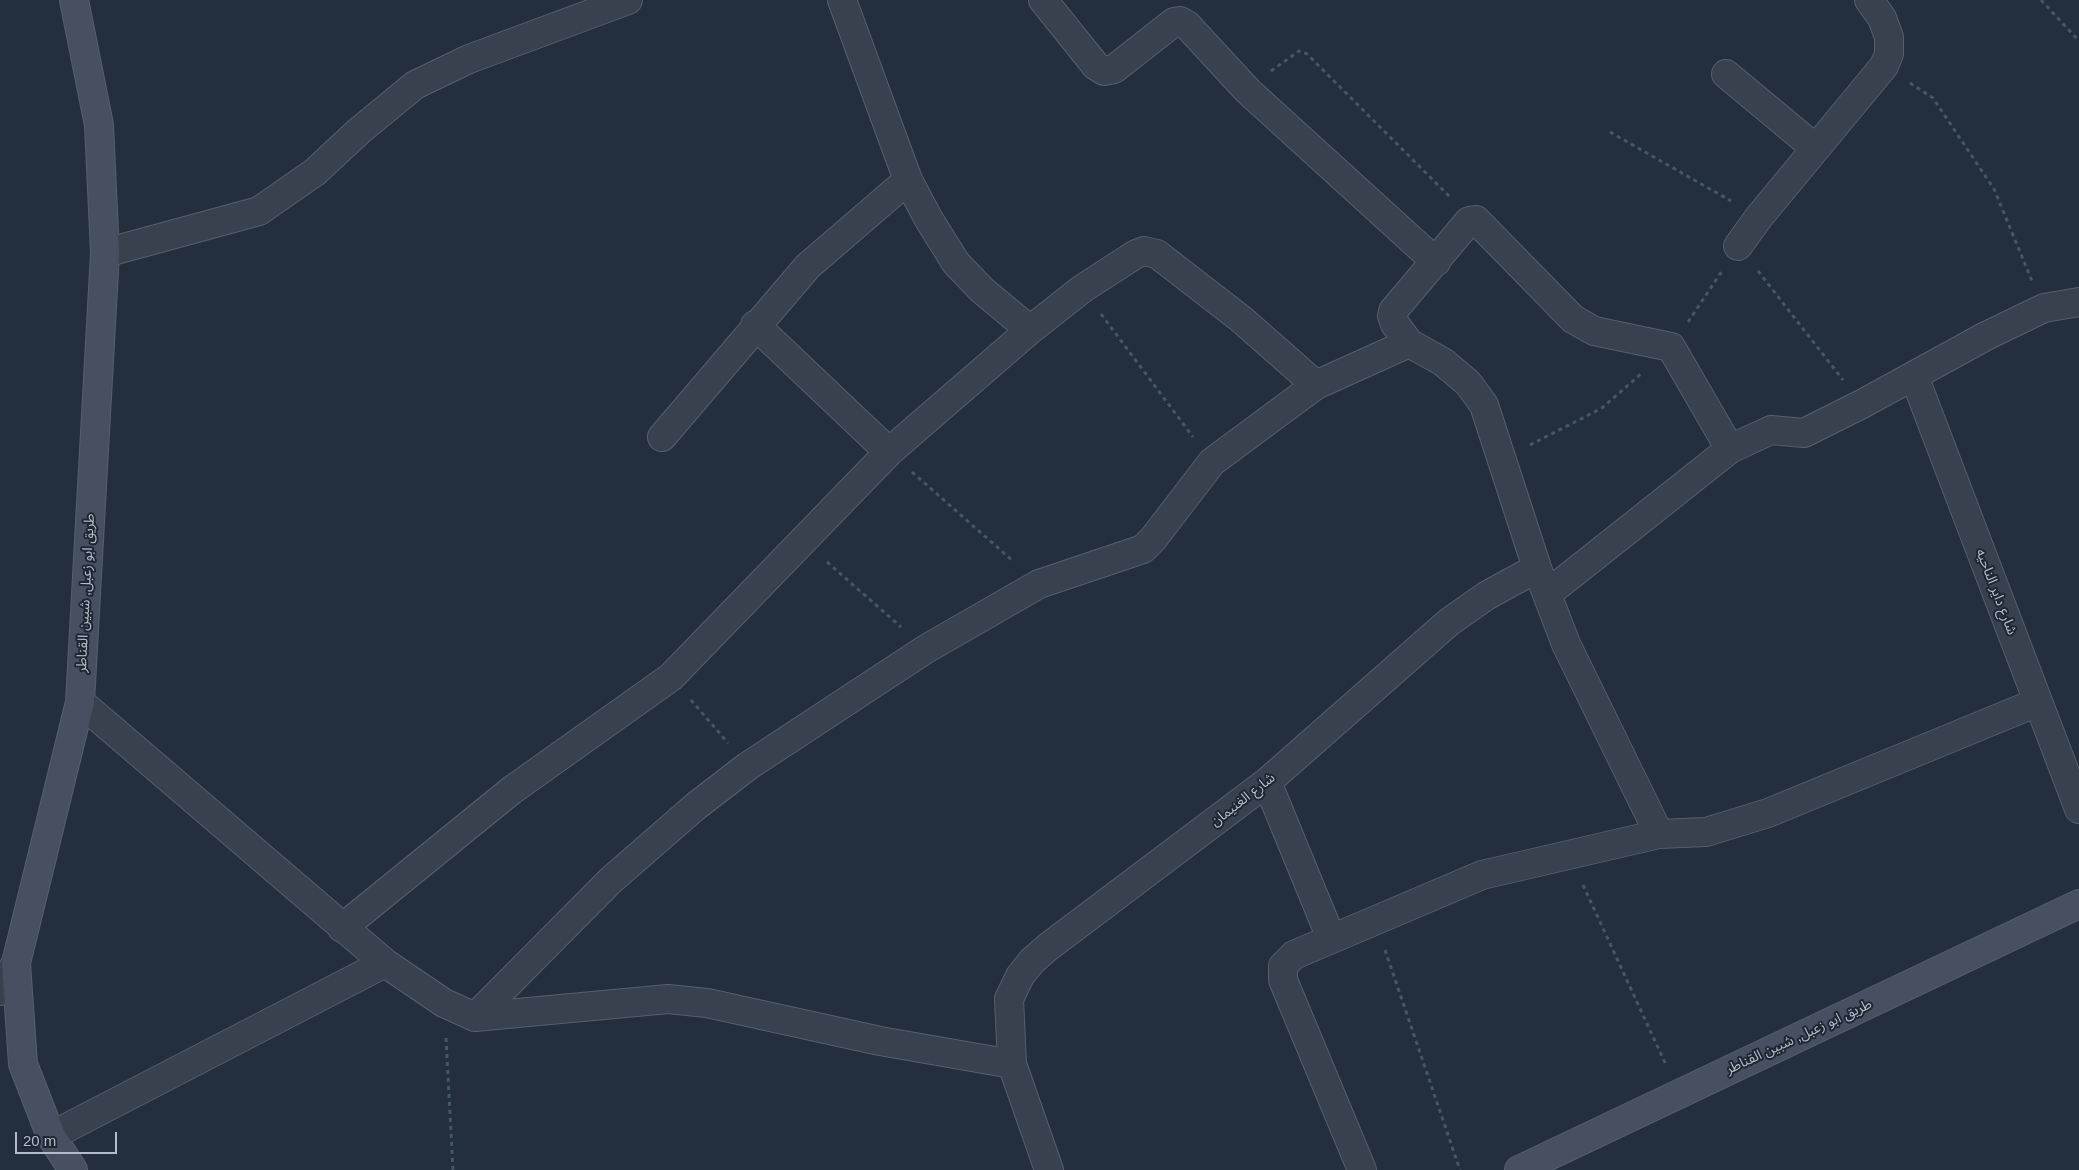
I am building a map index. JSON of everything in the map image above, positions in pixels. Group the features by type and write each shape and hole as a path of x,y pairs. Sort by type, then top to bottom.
{"street":[{"name":"طريق ابو زعبل, شبين القناطر","path":"73,1170 50,1136 23,1064 16,963 80,702 105,253 99,125 74,0"},
{"path":"105,253 259,210 315,172 359,131 415,85 469,59 628,0"},
{"path":"842,0 908,180 956,263 982,290 1030,330"},
{"path":"1043,0 1096,66 1104,71 1114,69 1174,22 1180,21 1187,25 1248,91 1436,262"},
{"path":"1738,246 1759,217 1884,66 1889,54 1889,37 1882,18 1869,0"},
{"path":"1726,74 1815,148"},
{"path":"662,437 808,266 908,180"},
{"path":"1659,834 1566,644 1537,568 1484,405 1468,383 1443,362 1410,344 1395,324 1392,316 1472,219 1476,220 1573,319 1594,331 1671,347 1730,449"},
{"path":"342,928 512,790 671,676 889,452 1030,330 1082,289 1136,254 1144,251 1157,254 1241,319 1316,384"},
{"path":"1547,594 1730,449 1771,430 1804,432 1862,404 1986,336 2044,308 2079,302"},
{"path":"756,325 889,452"},
{"path":"475,1017 611,880 696,806 748,766 926,649 1039,584 1143,549 1153,539 1212,462 1316,384 1410,344"},
{"name":"شارع داير الناحيه","path":"1914,376 2079,809"},
{"name":"شارع الغنيمان","path":"1049,1170 1012,1064 1008,999 1020,976 1032,961 1267,782 1449,622 1486,596 1537,568"},
{"path":"80,702 385,963 444,1003 475,1017 668,999 707,1003 880,1041 1012,1064"},
{"path":"1362,1170 1283,980 1283,966 1294,955 1482,874 1659,834 1706,832 1768,813 2038,702"},
{"path":"1267,782 1331,938"},
{"name":"طريق ابو زعبل, شبين القناطر","path":"1519,1170 2079,904"},
{"path":"0,991 16,963"},
{"path":"50,1136 385,963"}],"path":[{"path":"2041,0 2079,41"},
{"path":"1248,91 1290,56 1299,51 1307,54 1472,219"},
{"path":"1884,66 1933,98 1994,189 2044,308"},
{"path":"1610,132 1759,217"},
{"path":"1501,459 1602,408 1671,347 1738,246 1862,404"},
{"path":"1082,289 1212,462"},
{"path":"889,452 1039,584"},
{"path":"802,541 926,649"},
{"path":"671,676 748,766"},
{"path":"1569,854 1679,1093"},
{"path":"1375,919 1460,1170"},
{"path":"444,1003 453,1170"}]}
